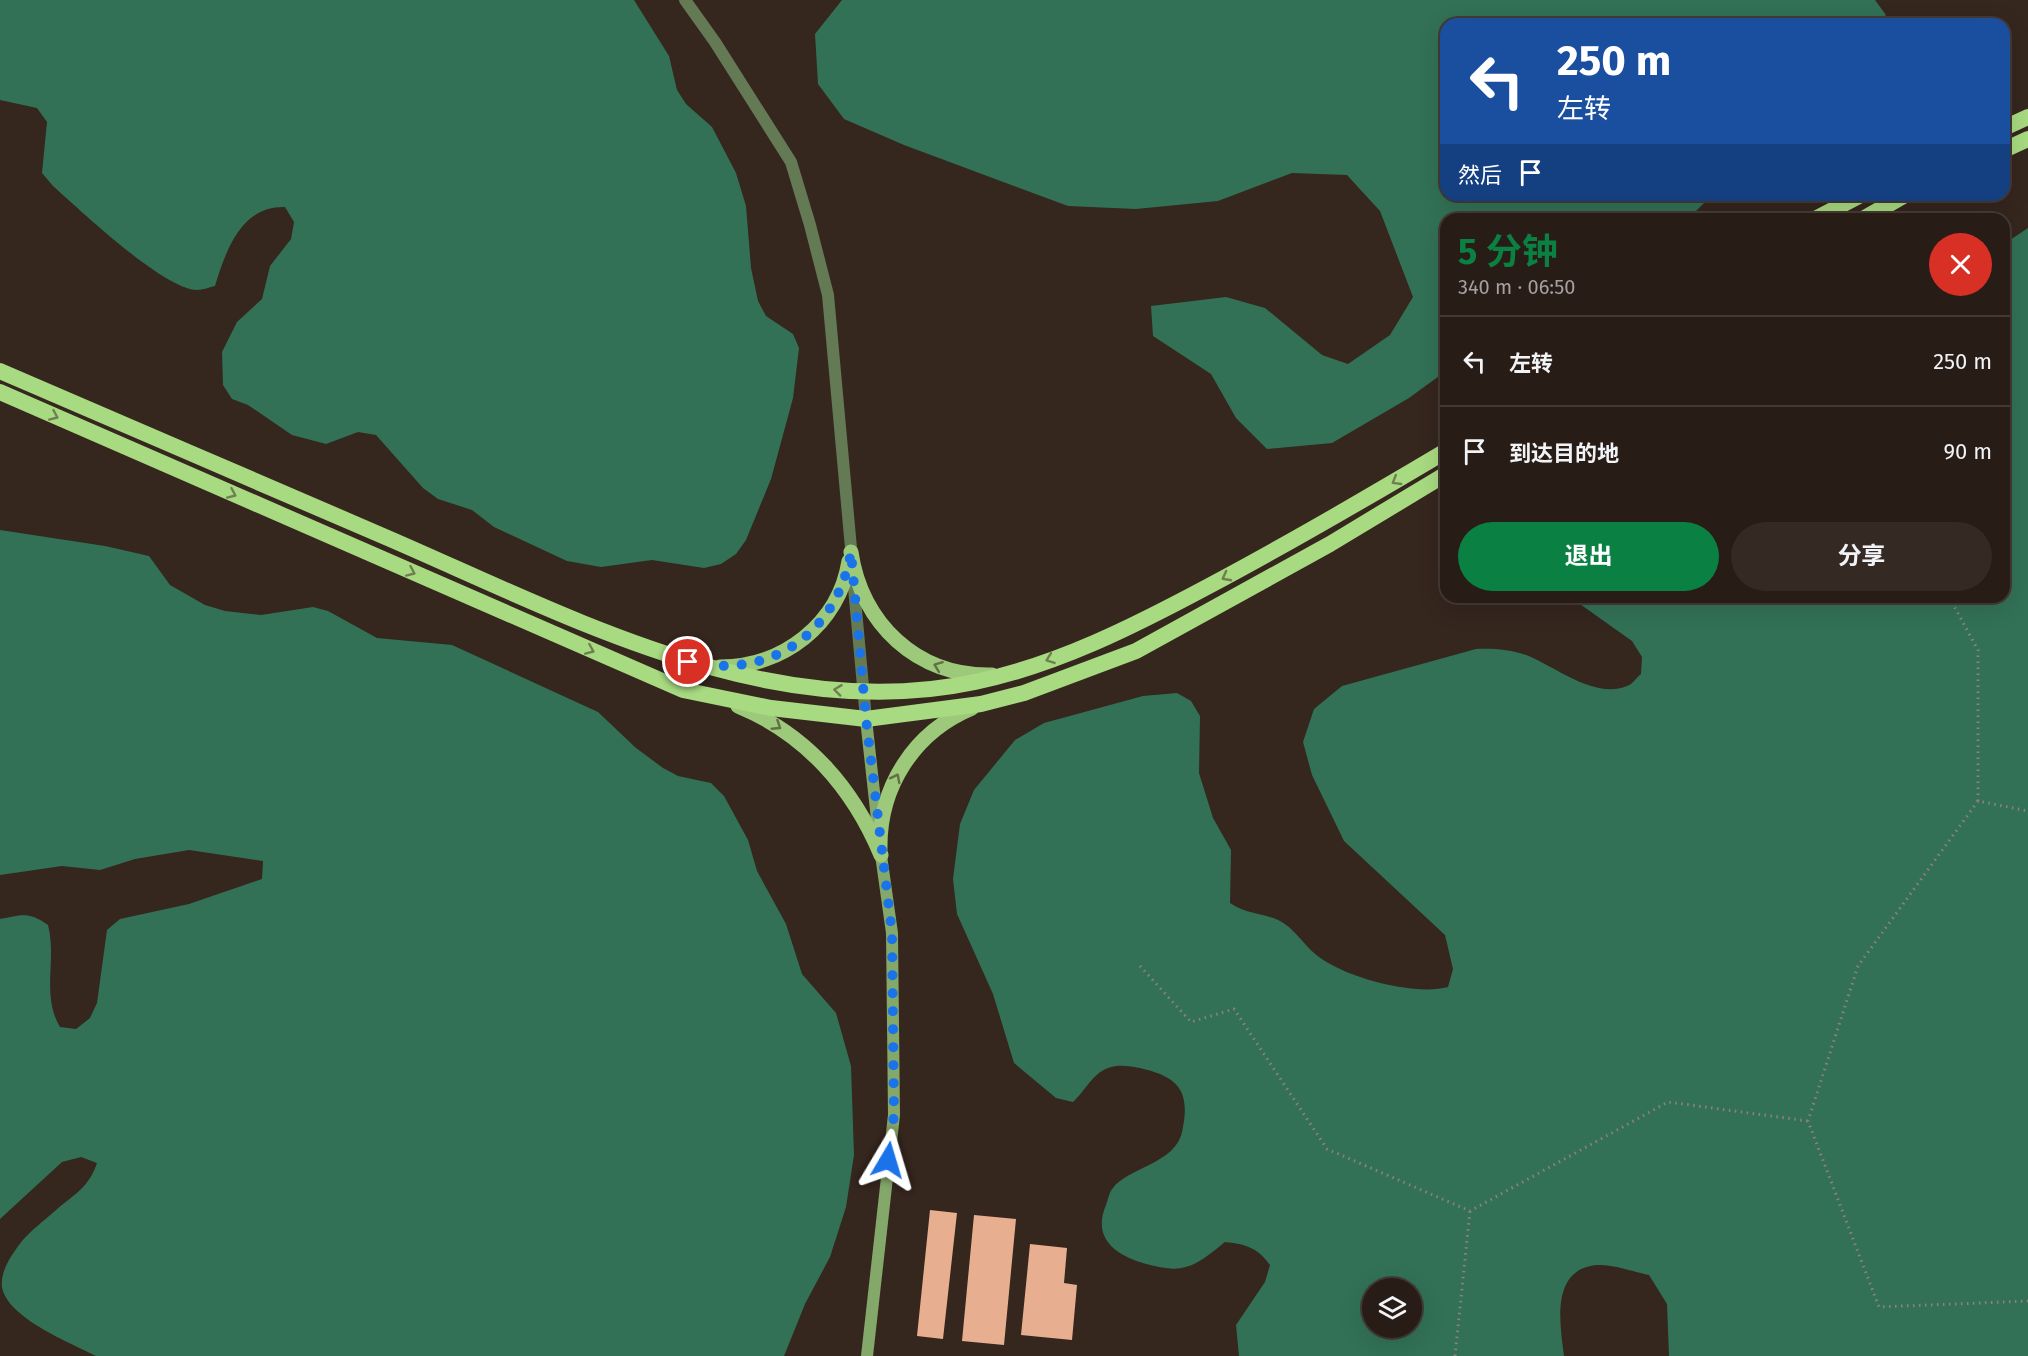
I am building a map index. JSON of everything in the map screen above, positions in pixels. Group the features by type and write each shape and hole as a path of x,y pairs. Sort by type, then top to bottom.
{"highway":[{"path":"2010,125 2028,117"},
{"path":"2010,147 2028,139"},
{"path":"1826,213 1850,201"},
{"path":"1874,213 1894,201"},
{"path":"0,371 579,620 688,662 774,682 863,693 924,690 975,682 1016,672 1122,632 1321,526 1440,455"},
{"path":"0,392 683,690 771,708 866,719 981,704 1024,693 1136,651 1330,544 1440,478"}],"main road":[{"path":"688,662 722,667 755,663 778,654 800,641 814,630 835,602 848,569 851,552"},
{"path":"851,552 853,570 866,604 881,626 901,646 947,670 981,675 1016,672"},
{"path":"683,690 718,698 751,711 782,729 810,751 839,782 859,809 880,855"},
{"path":"880,855 885,805 906,760 917,745 946,720 981,704"},
{"path":"866,719 880,855 892,933 894,1115 867,1356"}],"street":[{"path":"685,0 716,42 791,162 828,295 866,719"}],"path":[{"path":"1952,603 1978,650 1978,801 1858,966 1808,1121 1879,1307 2028,1301"},
{"path":"1978,801 2028,811"},
{"path":"1140,966 1191,1022 1234,1009 1327,1149 1470,1212"},
{"path":"1470,1212 1668,1102 1808,1121"},
{"path":"1455,1356 1470,1212"}],"green space":[{"path":"0,0 634,0 669,56 677,90 686,104 712,127 736,173 746,206 751,268 758,301 766,316 793,334 799,348 793,398 771,479 746,540 736,554 721,564 704,568 652,560 601,567 567,561 494,527 472,510 438,499 423,488 376,435 358,432 326,444 292,435 248,405 232,399 223,385 222,352 237,322 262,299 270,266 291,239 294,222 285,207 257,214 246,222 230,245 215,286 197,290 164,277 122,247 53,186 42,173 47,122 37,108 0,100"},
{"path":"842,0 1875,0 1886,15 1882,18 1440,18 1440,201 1706,201 1692,213 1440,213 1440,375 1409,398 1332,443 1267,449 1236,418 1211,374 1153,336 1151,306 1226,297 1265,308 1322,355 1348,364 1390,335 1413,297 1380,211 1347,175 1292,173 1218,201 1136,209 1068,206 904,145 844,119 818,84 815,34"},
{"path":"2028,228 2028,1356 1669,1356 1667,1304 1649,1275 1598,1265 1583,1268 1572,1276 1565,1287 1560,1314 1564,1356 1239,1356 1236,1325 1265,1282 1270,1265 1261,1255 1245,1246 1225,1242 1198,1262 1183,1268 1166,1268 1127,1257 1108,1242 1103,1232 1102,1220 1113,1188 1119,1181 1161,1158 1178,1143 1182,1132 1185,1106 1179,1088 1173,1081 1153,1072 1116,1066 1102,1071 1093,1078 1073,1102 1056,1098 1014,1063 993,994 957,914 953,879 960,824 974,790 1015,740 1044,723 1143,696 1177,693 1191,701 1200,716 1199,773 1213,818 1231,850 1230,903 1243,910 1272,917 1284,923 1319,957 1346,972 1400,987 1434,989 1448,987 1453,969 1445,935 1344,841 1312,775 1303,742 1314,709 1342,686 1476,649 1504,650 1525,655 1578,681 1603,689 1615,689 1631,684 1641,674 1642,657 1632,641 1578,603 2010,603 2010,240"},
{"path":"0,530 105,546 149,556 170,585 205,605 225,611 261,615 313,607 328,611 377,638 452,645 598,712 636,748 663,768 678,776 711,783 724,796 748,840 757,871 786,924 802,974 836,1013 851,1066 854,1155 846,1207 830,1257 805,1304 784,1356 96,1356 57,1337 15,1309 6,1298 2,1287 3,1274 8,1262 30,1233 86,1184 97,1163 81,1157 62,1162 0,1219 0,919 25,915 48,925 51,951 50,990 54,1015 60,1027 76,1029 90,1018 97,1003 107,930 120,919 189,904 262,879 263,861 189,850 135,859 100,870 62,866 0,875"}],"building":[{"path":"930,1210 957,1213 943,1339 917,1336"},
{"path":"974,1215 1016,1219 1004,1345 962,1341"},
{"path":"1030,1244 1067,1248 1064,1283 1077,1285 1072,1340 1021,1335"}],"route":[{"path":"688,662 722,667 738,666 771,658 786,651 814,630 835,602 843,586 851,552 880,855 892,933 894,1115 888,1160"}]}
